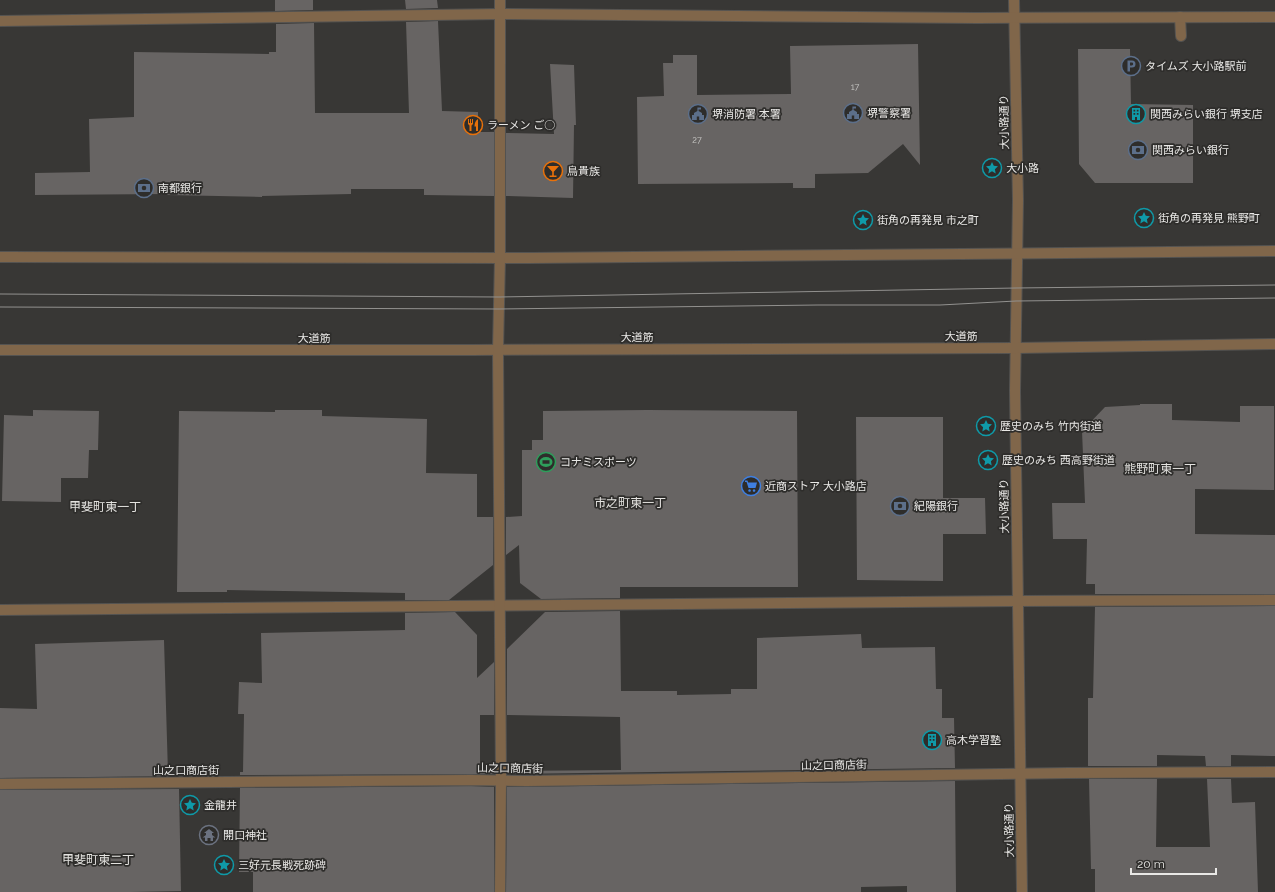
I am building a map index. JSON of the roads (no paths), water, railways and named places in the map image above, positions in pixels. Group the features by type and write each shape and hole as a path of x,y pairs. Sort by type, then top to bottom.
{"street":[{"path":"500,0 500,258 498,350 501,780 500,892"},
{"name":"大小路通り","path":"1014,0 1018,200 1016,498 1022,892"},
{"path":"0,21 501,14 969,18 1275,17"},
{"path":"1180,17 1181,36"},
{"path":"0,257 500,258 1275,251"},
{"name":"大道筋","path":"0,350 1016,348 1275,344"},
{"path":"0,610 1275,600"},
{"name":"山之口商店街","path":"0,784 527,781 1275,772"}],"tram line":[{"path":"0,294 499,297 1275,285"},
{"path":"0,307 499,309 940,305 1016,301 1275,298"}],"place":[{"name":"タイムズ 大小路駅前","path":"1131,66"},
{"name":"堺警察署","path":"853,113"},
{"name":"堺消防署 本署","path":"698,114"},
{"name":"関西みらい銀行 堺支店","path":"1136,114"},
{"name":"ラーメン ご○","path":"473,125"},
{"name":"関西みらい銀行","path":"1138,150"},
{"name":"大小路","path":"992,168"},
{"name":"鳥貴族","path":"553,171"},
{"name":"南都銀行","path":"144,188"},
{"name":"街角の再発見 熊野町","path":"1144,218"},
{"name":"街角の再発見 市之町","path":"863,220"},
{"name":"歴史のみち 竹内街道","path":"986,426"},
{"name":"歴史のみち 西高野街道","path":"988,460"},
{"name":"コナミスポーツ","path":"546,462"},
{"name":"近商ストア 大小路店","path":"751,486"},
{"name":"紀陽銀行","path":"900,506"},
{"name":"高木学習塾","path":"932,740"},
{"name":"金龍井","path":"190,805"},
{"name":"開口神社","path":"209,835"},
{"name":"三好元長戦死跡碑","path":"224,865"}],"district":[{"name":"熊野町東一丁","path":"1160,469"},
{"name":"市之町東一丁","path":"630,503"},
{"name":"甲斐町東一丁","path":"105,507"},
{"name":"甲斐町東二丁","path":"98,860"}]}
